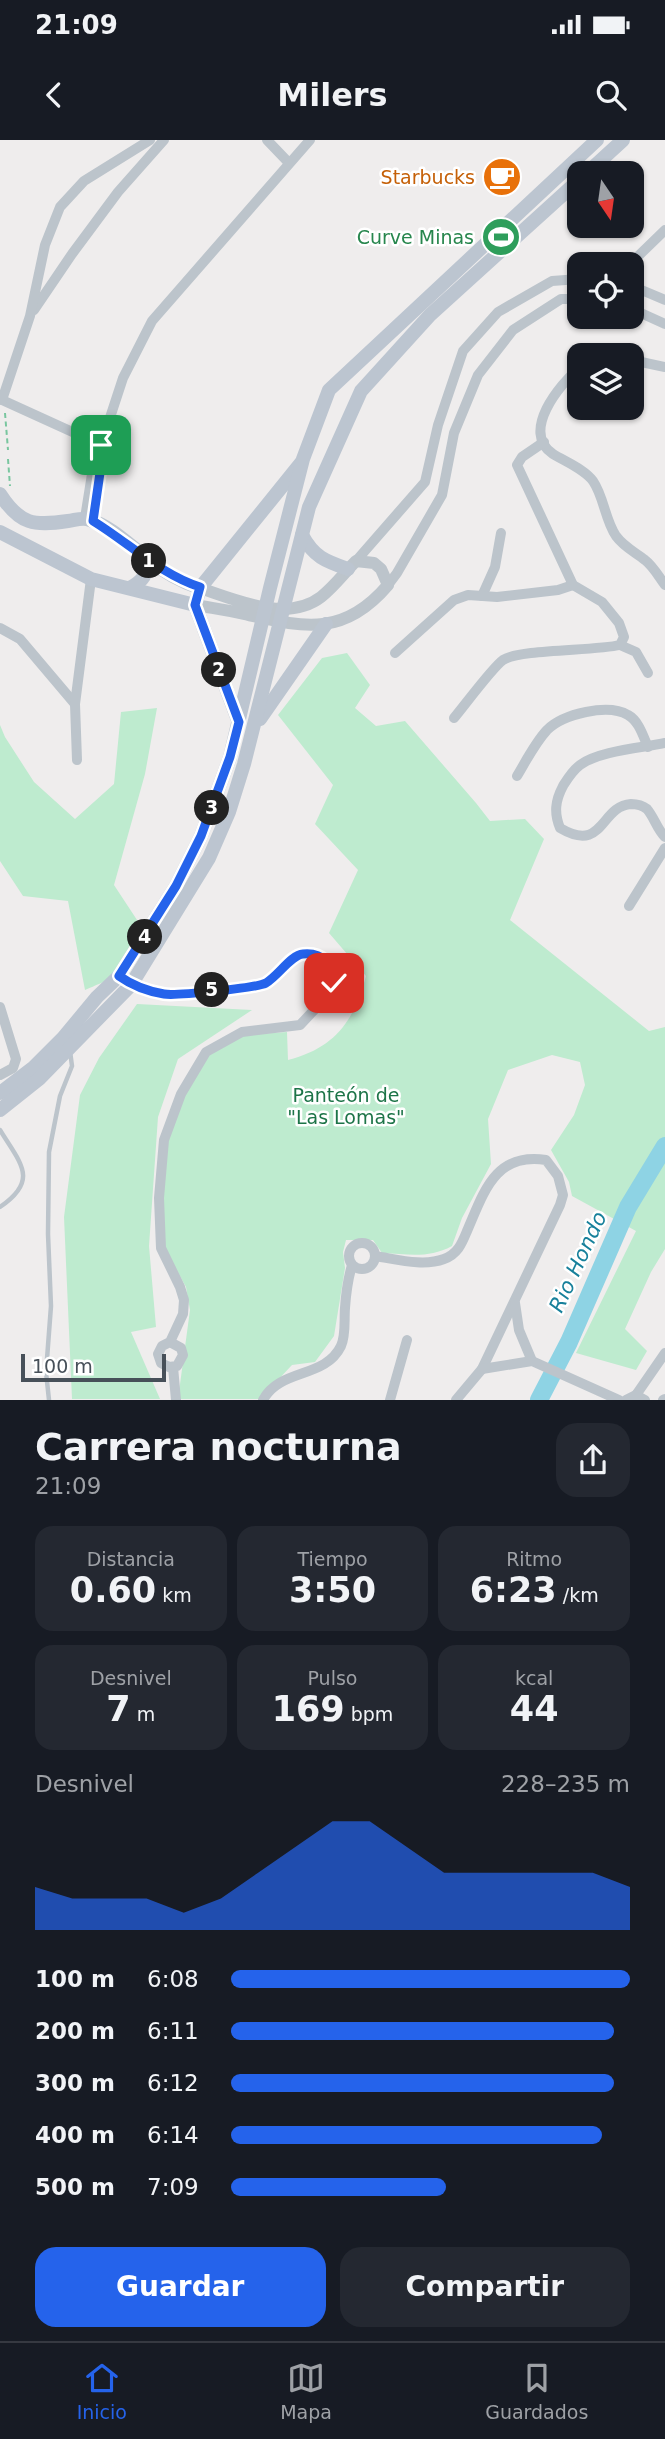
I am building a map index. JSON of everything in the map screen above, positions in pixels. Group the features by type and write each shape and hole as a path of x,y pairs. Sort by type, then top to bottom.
{"main road":[{"path":"0,1093 34,1067 125,980 201,836 230,757 303,459 330,390 597,140"},
{"path":"600,161 623,140"},
{"path":"0,1110 24,1093 69,1050 125,980 209,858 229,812 253,729 309,507 361,391 430,315 567,191"},
{"path":"501,230 512,241"},
{"path":"239,722 195,605 200,587 303,459"},
{"path":"0,494 13,513 28,523 46,524 89,519 179,580 200,587"},
{"path":"38,552 39,536 46,524"},
{"path":"0,532 90,579 195,605"},
{"path":"302,535 307,545 325,562 352,565"},
{"path":"130,589 144,578 148,570 147,559"},
{"path":"253,729 326,624"}],"street":[{"path":"101,445 1,400 30,316 46,245 60,207 84,181 149,140"},
{"path":"30,316 118,192 164,140"},
{"path":"267,140 289,163"},
{"path":"89,519 103,452 101,445 123,379 152,321 310,140"},
{"path":"642,252 665,230"},
{"path":"200,587 245,602 281,609 303,607 321,597 425,482 438,425 463,351 498,312 552,281 567,280"},
{"path":"644,290 663,297 652,317"},
{"path":"195,605 286,624 313,626 326,624 359,611 379,596 397,573 442,495 454,433 478,375 513,330 561,299 567,299"},
{"path":"644,314 665,324"},
{"path":"644,362 665,366"},
{"path":"567,377 545,409 541,430 544,442 551,453 565,459 593,481 615,536 629,550 646,560 665,585"},
{"path":"544,442 522,457 517,465 573,585 602,602 619,623 622,641 636,652 648,673"},
{"path":"482,596 495,567 501,533"},
{"path":"352,565 374,563 386,576 387,586"},
{"path":"77,760 75,704 90,579"},
{"path":"395,653 454,600 468,595 497,597 558,590 573,585"},
{"path":"0,628 20,639 75,704"},
{"path":"454,718 503,660 520,654 606,648 622,641"},
{"path":"517,776 548,729 577,713 608,709 629,715 638,726 648,747"},
{"path":"665,743 583,763 573,771 561,790 555,809 560,828 590,835 602,827 614,810 623,804 637,804 646,808 665,837"},
{"path":"628,906 665,848"},
{"path":"125,980 167,995 263,985 279,974 288,962 300,953 316,954 324,958 334,974 331,992 299,1024 242,1032 206,1052 181,1094 164,1140 159,1198 161,1248 184,1300 183,1314 170,1342 162,1346 158,1359 164,1366 173,1367 180,1363 183,1355 181,1348 170,1342"},
{"path":"0,1007 16,1059 13,1068 0,1075"},
{"path":"375,1256 413,1262 445,1259 460,1247 478,1205 497,1172 508,1164 522,1158 546,1160 558,1176 563,1195 538,1254 482,1369 456,1399"},
{"path":"263,1399 268,1390 278,1382 320,1368 329,1362 342,1345 347,1286 352,1265 349,1254 355,1245 370,1247 375,1256 368,1268 361,1269 352,1265"},
{"path":"514,1303 519,1330 536,1362"},
{"path":"390,1399 407,1340"},
{"path":"625,1399 640,1397 665,1353"},
{"path":"482,1369 536,1362 618,1399"},
{"path":"173,1367 176,1399"}],"lane":[{"path":"49,1399 46,1371 51,1306 49,1152 60,1096 72,1066 69,1050"},
{"path":"0,1130 22,1167 24,1181 18,1195 0,1207"}],"path":[{"path":"1,400 8,425 8,450"}],"green space":[{"name":"Panteón de \"Las Lomas\"","path":"347,653 370,685 355,708 376,726 405,721 490,821 525,819 544,839 510,920 649,1031 665,1027 665,1249 651,1272 625,1329 647,1351 636,1370 576,1353 636,1231 572,1196 569,1182 551,1150 574,1115 585,1085 580,1062 552,1055 508,1070 488,1119 491,1164 462,1218 452,1246 435,1253 409,1255 382,1253 373,1240 346,1240 343,1252 345,1268 334,1336 315,1362 292,1365 260,1399 178,1399 190,1310 186,1287 164,1247 163,1196 168,1140 185,1095 209,1055 245,1035 287,1032 288,1060 318,1048 330,1040 348,1019 366,976 329,933 358,870 315,824 333,785 278,715 322,658"},
{"path":"157,708 145,774 114,885 139,923 133,951 119,973 85,990 68,901 23,896 0,861 0,725 34,782 75,819 114,784 121,712"},
{"path":"137,1004 252,1010 178,1059 158,1117 149,1246 156,1327 131,1332 160,1399 72,1399 64,1217 80,1095 99,1058"}],"waterway":[{"name":"Rio Hondo","path":"539,1400 569,1342 628,1207 665,1146"}],"place":[{"name":"Starbucks","path":"502,177"},
{"name":"Curve Minas","path":"501,237"}],"route":[{"path":"101,445 103,452 93,521 179,580 200,587 195,605 239,722 230,757 201,836 176,886 119,976 131,985 167,995 263,985 279,974 288,962 300,953 316,954 324,958 334,974 334,983"}]}
